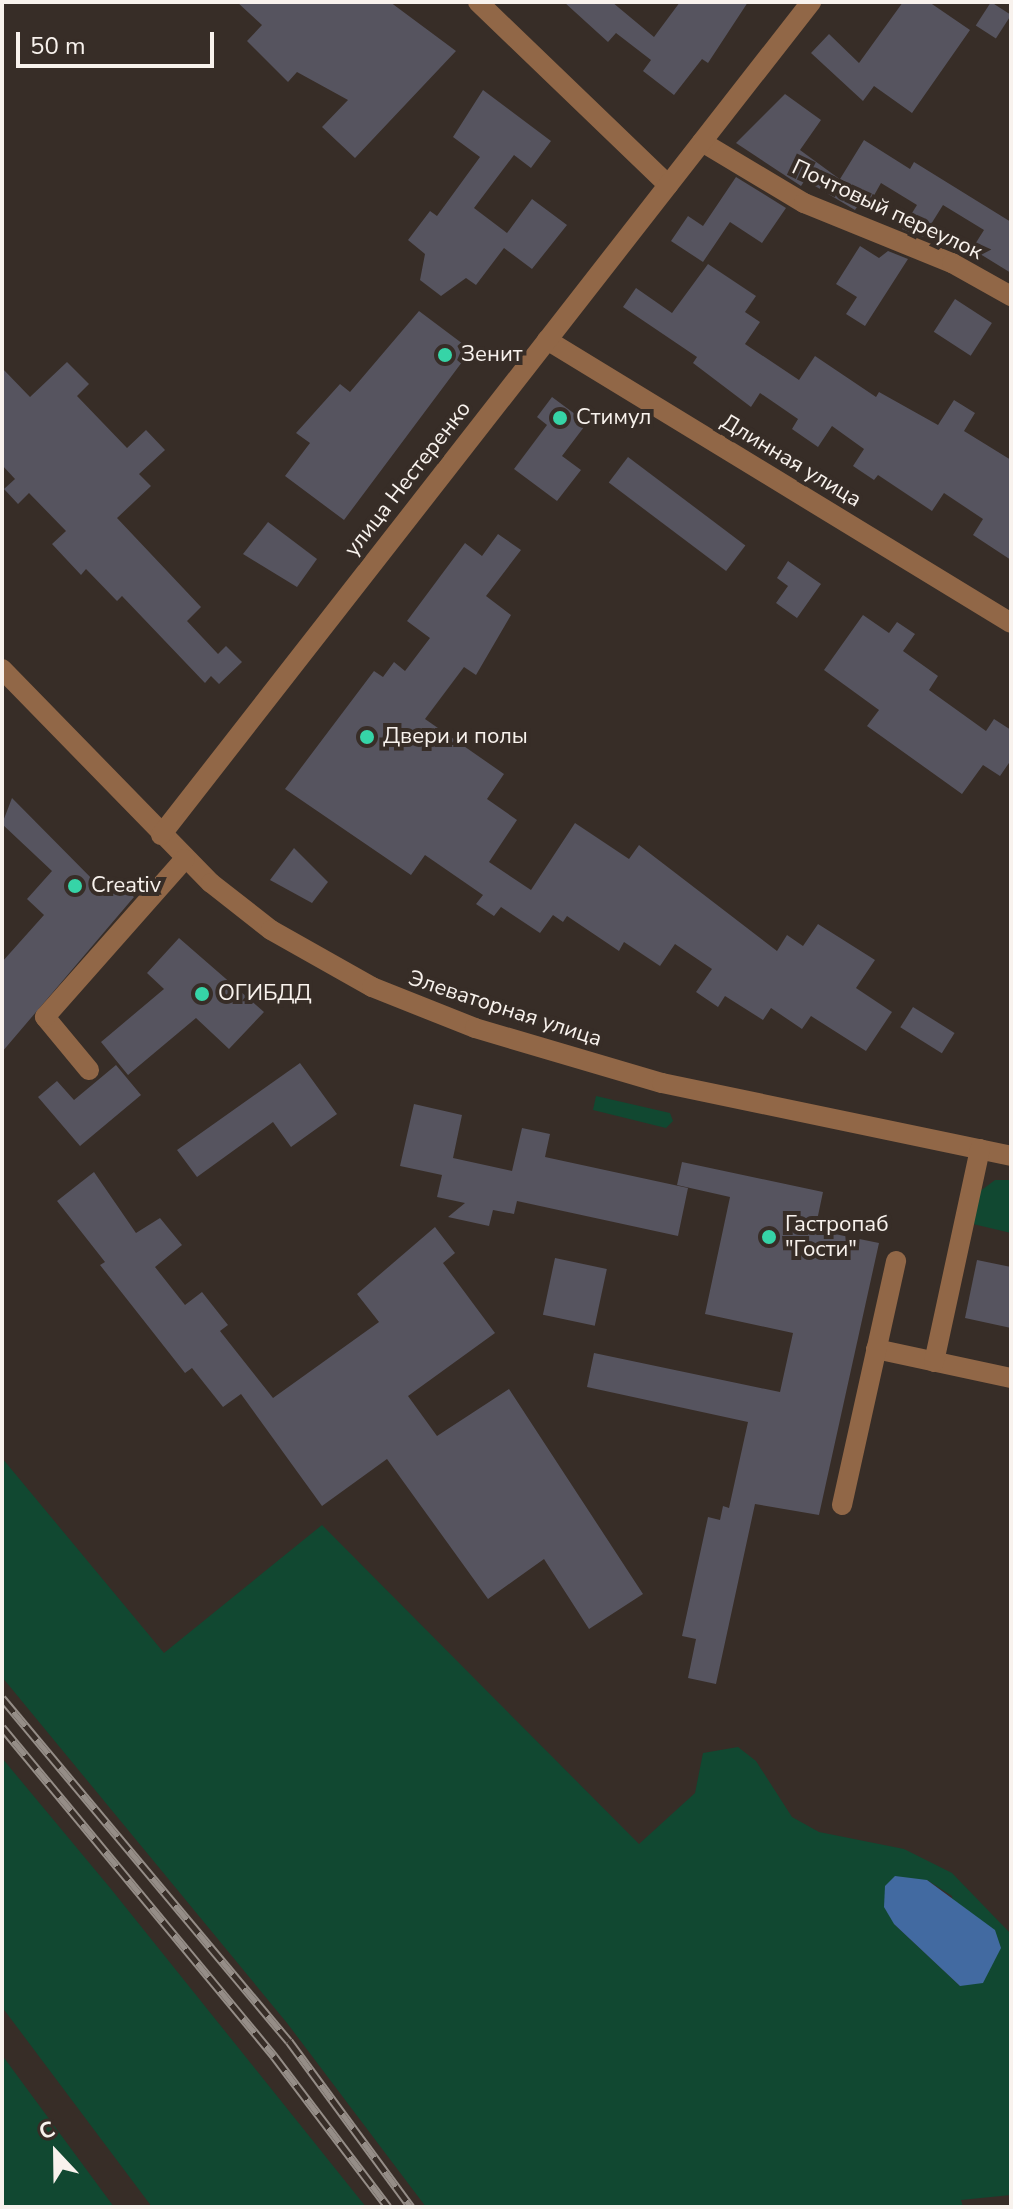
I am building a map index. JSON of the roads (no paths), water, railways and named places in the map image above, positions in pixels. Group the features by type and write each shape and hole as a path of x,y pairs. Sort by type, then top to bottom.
{"street":[{"path":"478,2 668,185"},
{"name":"улица Нестеренко","path":"161,835 811,2"},
{"name":"Почтовый переулок","path":"702,142 804,203 952,263 1011,296"},
{"name":"Длинная улица","path":"547,340 1011,623"},
{"name":"Элеваторная улица","path":"2,669 185,859 297,947 423,1011 662,1083 1011,1156"},
{"path":"89,1070 45,1017 185,859"},
{"path":"934,1362 980,1149"},
{"path":"842,1505 896,1261"},
{"path":"876,1349 1011,1378"}],"water":[{"path":"895,1876 927,1880 995,1930 1001,1948 983,1983 960,1986 894,1924 884,1907 885,1886"}],"railway":[{"path":"2,1698 289,2041 411,2207"},
{"path":"2,1727 274,2056 388,2207"}],"place":[{"name":"Зенит","path":"445,355"},
{"name":"Стимул","path":"560,418"},
{"name":"Двери и полы","path":"367,737"},
{"name":"Creativ","path":"75,886"},
{"name":"ОГИБДД","path":"202,994"},
{"name":"Гастропаб \"Гости\"","path":"769,1237"}]}
